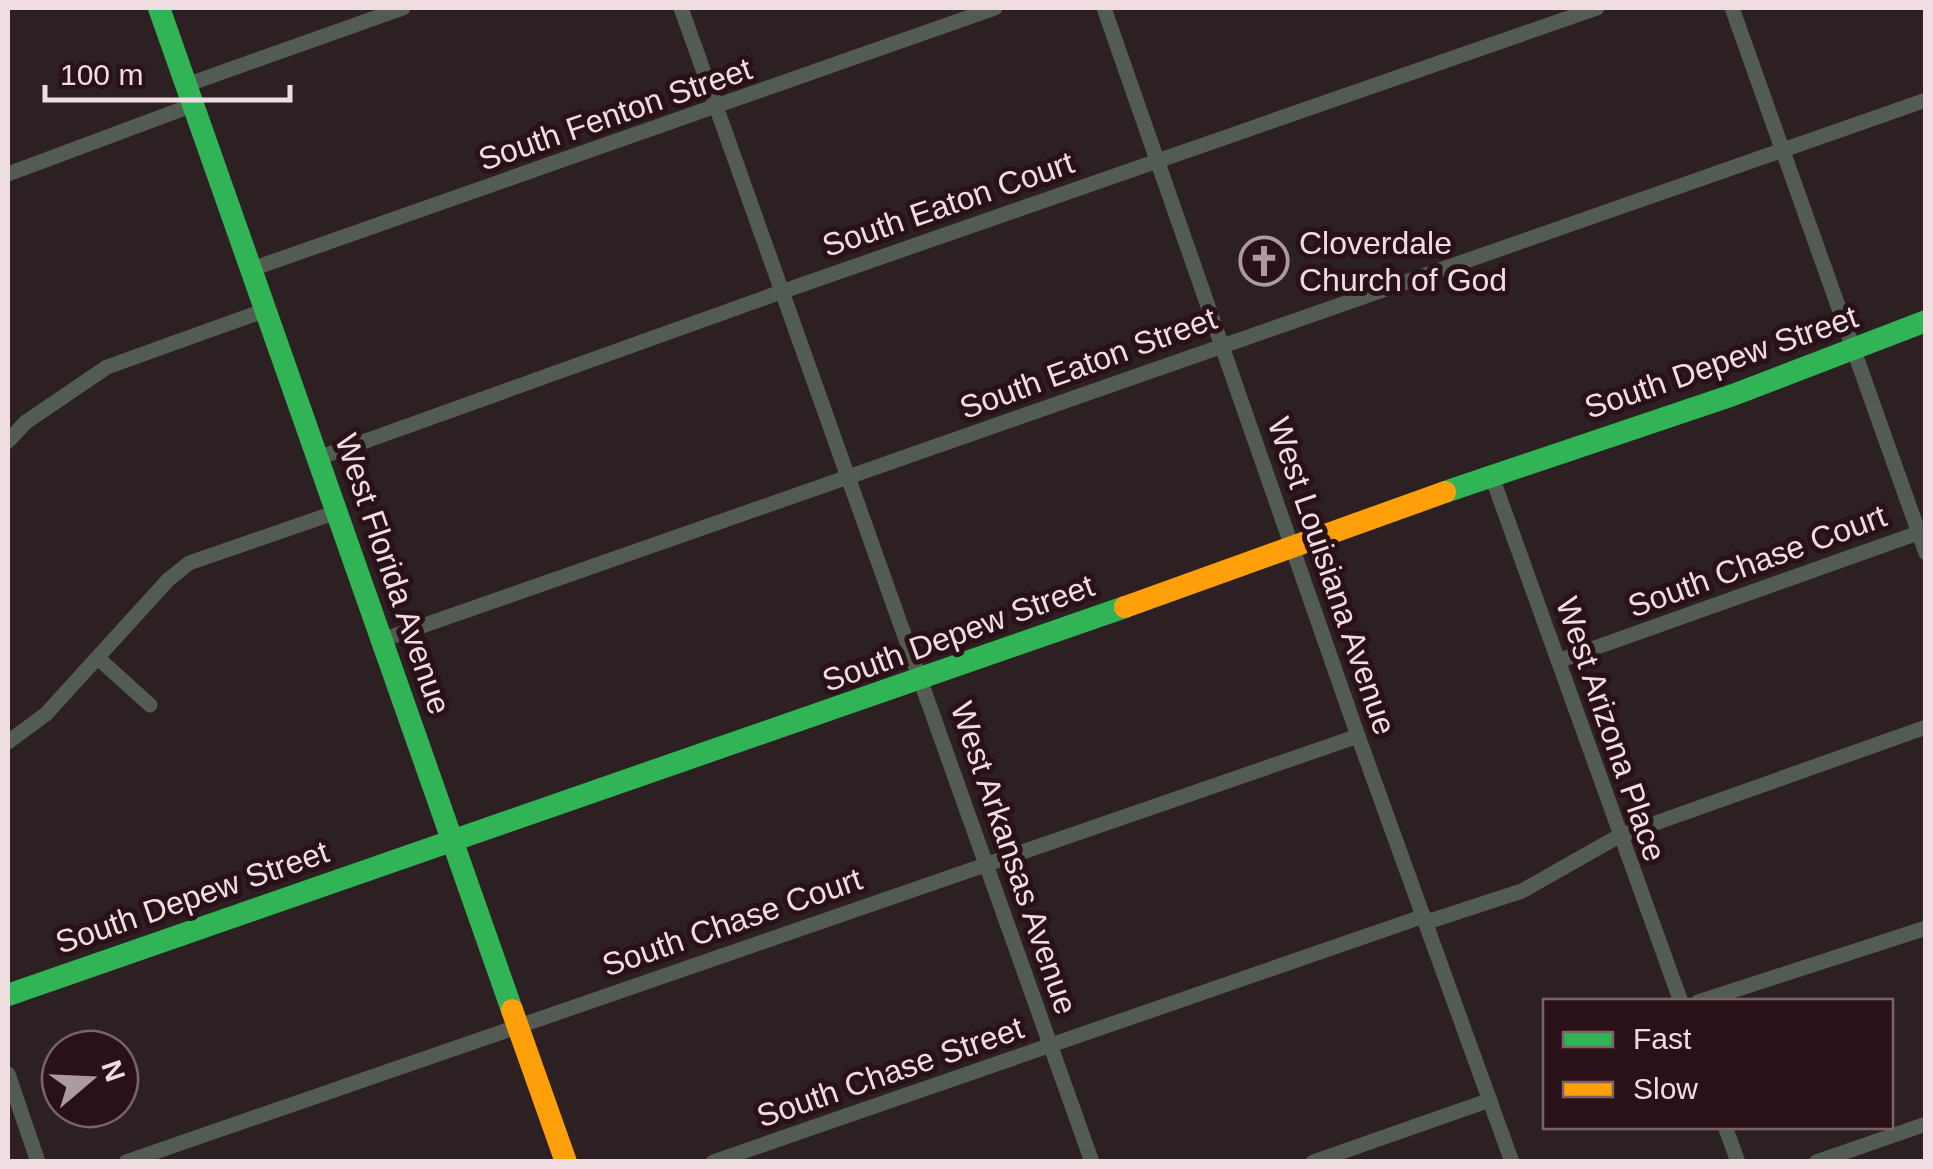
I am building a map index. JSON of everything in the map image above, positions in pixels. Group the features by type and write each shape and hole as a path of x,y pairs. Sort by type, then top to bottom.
{"street":[{"name":"West Florida Avenue","path":"159,8 566,1162"},
{"path":"8,174 403,8"},
{"name":"West Arkansas Avenue","path":"681,8 1092,1162"},
{"name":"South Fenton Street","path":"252,270 995,8"},
{"name":"West Louisiana Avenue","path":"1104,8 1358,736 1512,1162"},
{"name":"South Eaton Court","path":"318,458 1597,8"},
{"path":"1732,8 1926,553"},
{"name":"South Eaton Street","path":"382,640 1926,100"},
{"path":"8,441 26,422 107,367 266,310"},
{"name":"South Depew Street","path":"8,995 923,681 1491,474 1854,353 1926,321"},
{"name":"West Arizona Place","path":"1491,474 1680,999"},
{"path":"8,742 46,714 168,580 189,564 337,512"},
{"name":"South Chase Court","path":"1558,661 1918,533"},
{"path":"98,660 150,706"},
{"name":"South Chase Street","path":"714,1162 1425,919 1522,891 1619,836 1926,726"},
{"name":"South Chase Court","path":"126,1162 1358,736"},
{"path":"1707,999 1926,928"},
{"path":"8,1074 38,1162"},
{"path":"1313,1162 1490,1100"},
{"path":"1816,1162 1926,1124"},
{"path":"1727,1129 1738,1162"}],"traffic: fast":[{"path":"159,8 512,1010"},
{"path":"1445,492 1733,395 1926,321"},
{"path":"8,995 1125,607"}],"traffic: slow":[{"path":"1125,607 1445,492"},
{"path":"512,1010 566,1162"}],"place":[{"name":"Cloverdale Church of God","path":"1264,261"}]}
